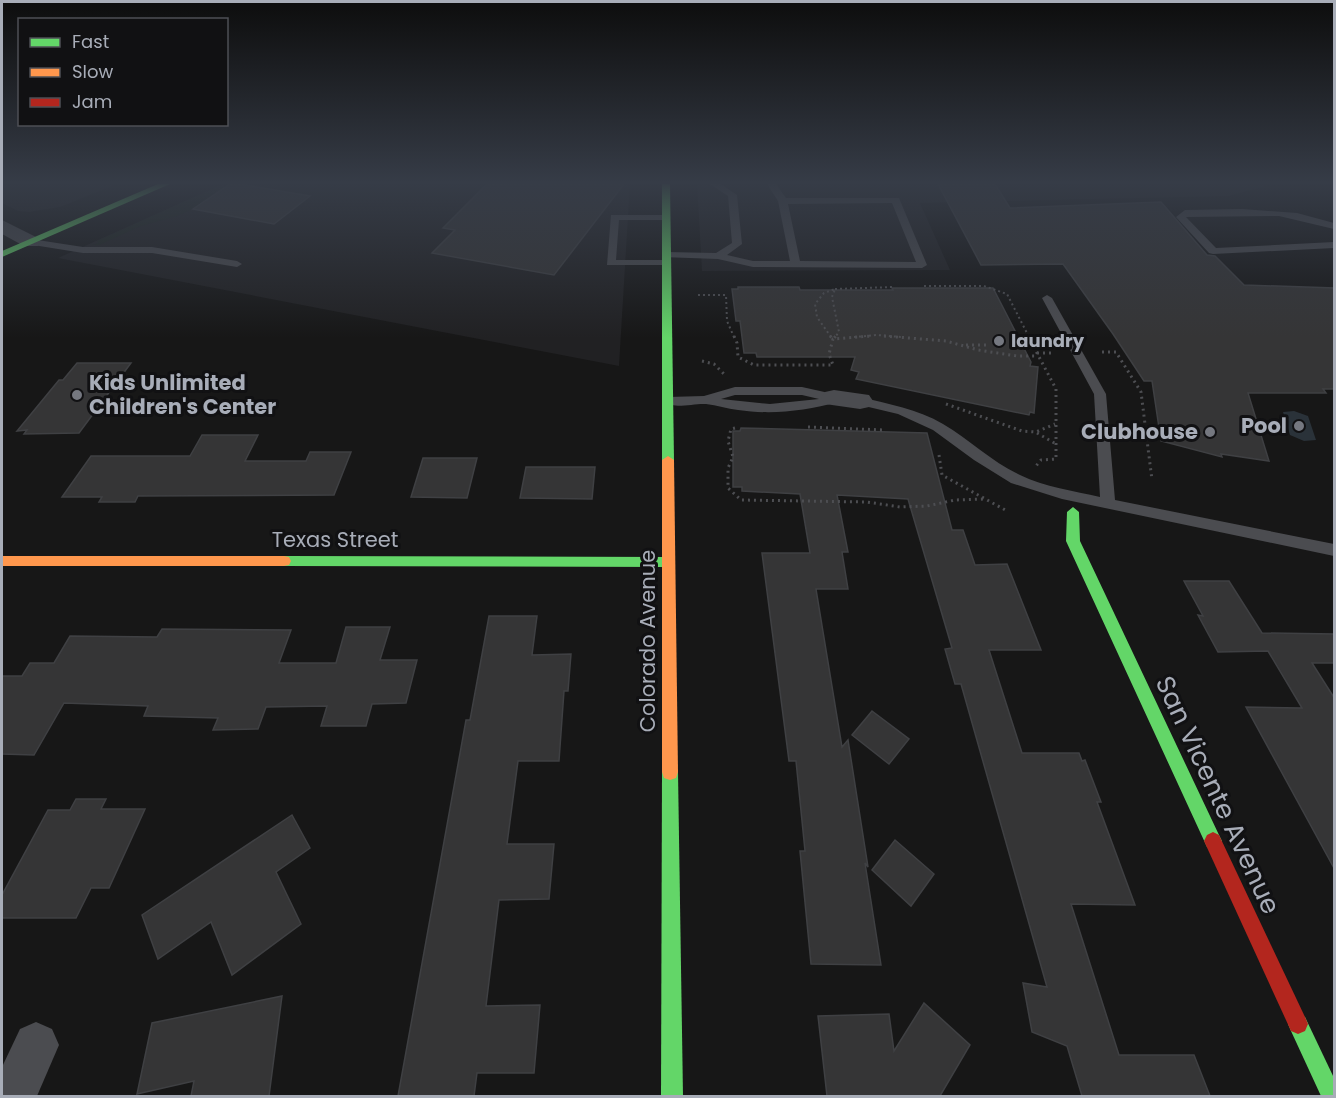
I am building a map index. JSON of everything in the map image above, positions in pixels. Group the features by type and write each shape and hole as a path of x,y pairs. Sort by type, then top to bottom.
{"street":[{"path":"19,235 31,242"},
{"path":"2,254 47,235"},
{"name":"Colorado Avenue","path":"666,235 672,1096"},
{"path":"834,398 860,401"},
{"name":"San Vicente Avenue","path":"1073,512 1073,542 1332,1096"},
{"name":"Texas Street","path":"2,561 668,562"},
{"path":"13,1096 36,1045"}],"lane":[{"path":"613,235 611,263 718,256 753,264 922,265 910,235"},
{"path":"718,256 737,244 736,235"},
{"path":"790,235 796,265"},
{"path":"1199,235 1213,250 1335,244"},
{"path":"31,242 83,250 152,250 237,264"},
{"path":"1047,298 1100,394 1108,504"},
{"path":"668,402 704,400 735,408 804,408 834,398"},
{"path":"860,401 902,411 938,428 979,457 1016,479 1072,496 1335,550"},
{"path":"1072,496 1073,512"}],"path":[{"path":"832,339 818,321 814,310 814,303 819,296 835,289 900,286"},
{"path":"918,286 984,286 1007,294 1056,389 1056,459 1041,460 1031,471"},
{"path":"698,295 726,295 727,321 737,343 738,357 744,362 754,365 832,365 829,354 832,339 839,332 832,297 835,289"},
{"path":"832,339 877,335 945,341 1017,356 1061,352"},
{"path":"1015,344 1032,344"},
{"path":"962,345 986,345"},
{"path":"1102,352 1116,352 1141,392 1152,480"},
{"path":"743,426 731,429 728,441 734,456 728,468 728,488 734,496 741,500 867,502 900,507 927,506 955,500 985,499"},
{"path":"799,427 888,430"},
{"path":"1036,432 1056,444"},
{"path":"936,447 941,459 942,475 1008,511"}],"shaded area":[{"path":"109,235 627,235 619,366 58,258"},
{"path":"110,235 121,235 99,245 93,245 99,243 97,241"},
{"path":"700,235 934,235 950,270 702,271"},
{"name":"Pool","path":"1294,411 1308,416 1316,440 1304,441 1290,435 1283,412"}],"building":[{"path":"450,235 585,235 554,275 432,253"},
{"path":"965,235 1190,235 1207,255 1215,256 1244,285 1335,288 1335,389 1323,389 1326,393 1248,393 1269,461 1221,454 1222,457 1161,441 1152,381 1144,381 1063,264 981,265"},
{"path":"738,287 799,287 800,290 993,288 1031,362 1030,366 1038,367 1034,413 1030,412 1029,415 856,379 859,372 851,370 855,357 757,357 756,353 744,353 740,321 736,321 732,289 738,289"},
{"name":"Kids Unlimited Children's Center","path":"77,363 131,363 79,433 24,434 27,430 17,431 59,380 63,380"},
{"path":"741,428 927,433 952,530 963,530 975,565 1007,564 1041,650 989,650 1022,753 1079,753 1082,761 1085,760 1101,802 1097,802 1135,905 1071,904 1119,1055 1194,1055 1210,1096 1082,1096 1067,1046 1032,1032 1023,983 1047,987 961,684 955,684 945,649 952,648 908,499 837,495 848,552 842,552 848,589 816,589 842,747 848,740 881,965 811,964 800,851 805,851 796,761 789,761 762,553 810,553 800,494 742,491 742,487 733,487 733,431 740,431"},
{"path":"202,435 258,435 245,461 306,461 310,452 351,452 334,495 138,496 135,502 99,502 102,497 62,497 91,456 190,456"},
{"path":"423,458 477,458 467,498 411,497"},
{"path":"526,467 595,467 592,499 520,498"},
{"path":"1184,581 1229,581 1262,633 1335,634 1335,663 1312,663 1335,699 1335,870 1246,707 1302,708 1268,651 1218,652 1198,615 1203,616"},
{"path":"489,616 537,616 532,655 571,654 568,691 564,691 559,761 518,761 507,844 554,844 549,899 499,900 486,1006 540,1005 534,1073 477,1073 474,1096 398,1096 466,720 470,720"},
{"path":"346,627 390,627 380,660 417,660 406,703 372,704 366,726 321,726 327,706 266,707 258,729 213,730 218,718 144,716 148,706 64,703 34,755 2,754 2,676 22,676 30,663 54,663 70,636 157,637 162,629 291,630 279,663 336,663"},
{"path":"872,711 909,739 889,764 852,735"},
{"path":"76,799 106,799 101,809 145,809 109,888 91,888 76,918 2,918 2,895 48,810 70,810"},
{"path":"292,815 310,848 276,872 301,924 232,975 211,922 158,959 142,915"},
{"path":"895,840 934,874 911,906 872,870"},
{"path":"282,996 269,1096 191,1096 194,1081 137,1094 152,1023"},
{"path":"924,1003 970,1045 940,1096 827,1096 818,1016 889,1014 894,1051"}],"traffic: fast":[{"path":"2,254 46,235"},
{"path":"666,235 668,460"},
{"path":"1073,512 1073,541 1213,841"},
{"path":"284,561 668,562"},
{"path":"670,772 672,1096"},
{"path":"1298,1024 1332,1096"}],"traffic: slow":[{"path":"668,460 670,772"},
{"path":"2,561 284,561"}],"traffic: jam":[{"path":"1213,841 1298,1024"}],"place":[{"name":"laundry","path":"999,341"},
{"name":"Kids Unlimited Children's Center","path":"77,395"},
{"name":"Pool","path":"1299,426"},
{"name":"Clubhouse","path":"1210,432"}]}
